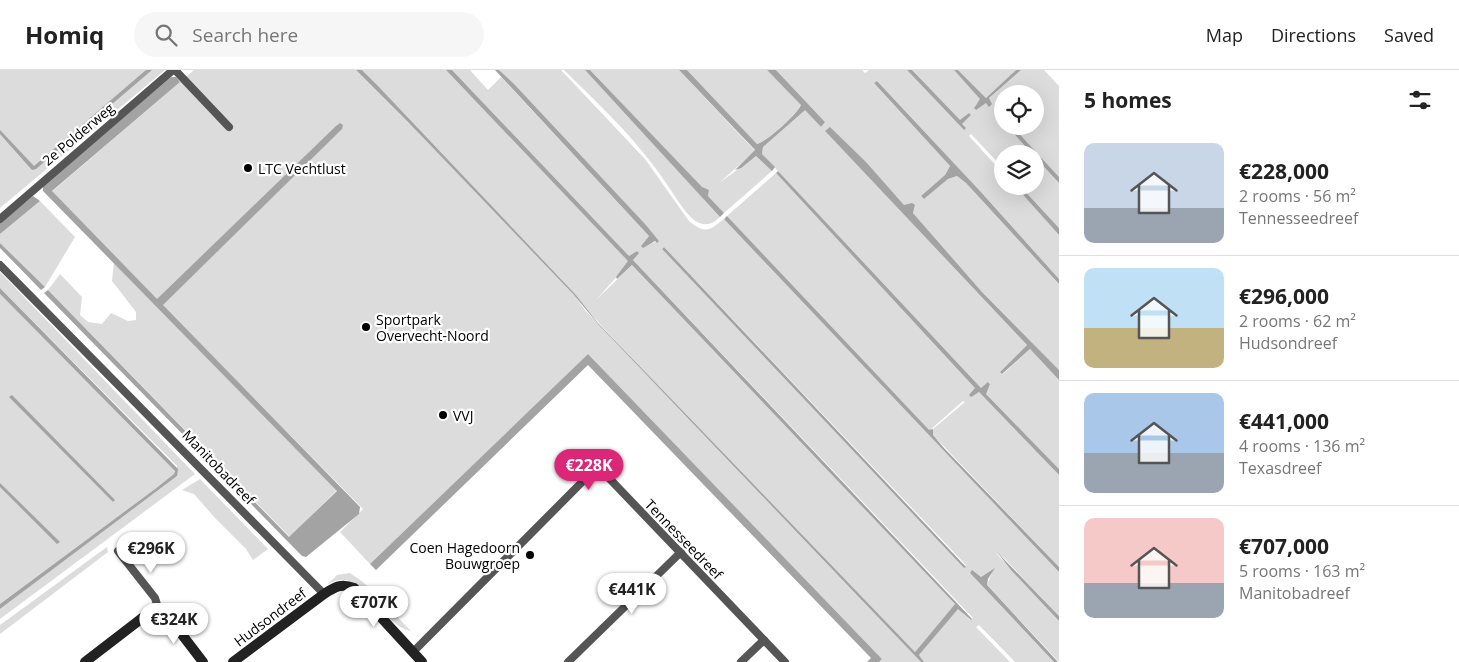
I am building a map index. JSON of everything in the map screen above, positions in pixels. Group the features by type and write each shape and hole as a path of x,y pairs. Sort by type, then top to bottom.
{"street":[{"path":"174,70 229,127"},
{"name":"2e Polderweg","path":"0,219 174,70"},
{"name":"Manitobadreef","path":"0,264 324,594"},
{"name":"Tennesseedreef","path":"412,652 592,472 606,475 785,662"},
{"path":"118,551 155,598 159,611"},
{"path":"568,662 681,552"},
{"path":"324,594 336,586 345,584 354,588 422,662"},
{"name":"Hudsondreef","path":"233,662 324,594"},
{"path":"85,662 150,612 159,611 167,615 203,662"},
{"path":"741,662 764,640"}],"shaded area":[{"path":"0,70 165,70 0,208"},
{"path":"146,70 152,70 36,169 32,170 0,134 0,130 34,166"},
{"path":"194,70 356,70 574,295 585,310 666,395 586,309 576,295 362,70 446,70 629,261 596,300 632,265 955,604 915,652 815,549 921,662 879,662 882,659 588,354 370,564 340,532 363,509 119,261 115,263 337,490 290,537 48,290 60,274 82,297 80,315 88,322 102,324 111,313 128,321 136,320 136,312 112,281 114,262 48,195"},
{"path":"356,70 362,70 377,85 576,295 597,322 915,652 955,604 632,265 617,279 616,277 628,261 446,70 452,70 629,256 637,251 639,253 633,260 972,619 958,609 919,655 924,662 921,662 598,324 574,295"},
{"path":"452,70 470,70 488,90 501,77 649,236 641,246 659,241 499,70 561,70 645,159 689,221 703,229 711,228 724,219 730,224 1059,572 1059,616 1004,558 996,553 1059,621 1059,662 987,585 993,570 981,577 972,571 970,573 1054,662 1015,662 979,625 976,627 1010,662 924,662 919,655 958,608 970,620 973,618 633,260 637,251 629,256","holes":["664,247 966,565 964,568 662,249"]},
{"path":"495,70 499,70 514,84 645,224 659,241 657,243 655,241 643,248 641,246 649,236"},
{"path":"564,70 585,70 720,217 714,222 705,224 694,220 682,207 636,144 610,115"},
{"path":"585,70 590,70 702,187 709,190 708,196 724,213 720,217"},
{"path":"590,70 679,70 755,151 719,183 756,156 772,171 724,213 708,196 709,190 702,188"},
{"path":"679,70 687,70 757,144 781,127 794,115 801,105 767,70 776,70 825,122 821,127 805,110 763,147 762,154 775,167 772,171 756,156 741,168 735,170 755,150"},
{"path":"687,70 767,70 801,104 781,127 757,144"},
{"path":"776,70 862,70 865,73 869,70 907,70 964,130 962,124 971,115 969,113 960,121 912,70 954,70 981,99 974,107 986,103 992,104 989,98 994,94 994,135 1015,135 1024,145 994,145 994,158 971,134 969,136 994,163 994,195 1023,195 1059,235 1059,279 877,81 874,83 950,166 945,175 921,196 924,199 948,179 957,176 966,183 1059,284 1059,370 982,292 913,213 915,205 904,205 867,163 825,131 1027,345 1000,372 1003,374 1030,349 1059,380 1059,469 985,393 990,384 989,382 981,388 762,154 763,147 805,109 821,127 825,122"},
{"path":"907,70 912,70 960,120 969,113 971,115 962,124 966,128 964,130"},
{"path":"954,70 958,70 986,98 994,91 994,94 989,98 992,104 989,107 986,103 976,110 974,108 980,99"},
{"path":"958,70 1016,70 1000,85 994,85 994,91 986,98"},
{"path":"1016,70 1021,70 1004,85 1000,85"},
{"path":"1021,70 1044,70 1059,86 1059,177 1044,161 1044,145 1030,145 1020,135 1044,135 1044,85 1004,85"},
{"path":"171,77 176,77 180,82 52,191 157,299 336,126 340,123 343,125 342,129 163,305 360,507 359,514 306,557 302,556 44,293 48,290 289,537 337,491 43,191 43,186"},
{"path":"877,81 1059,279 1059,284 966,183 957,176 948,179 924,199 921,196 945,175 950,166 874,83"},
{"path":"830,127 867,163 904,205 912,203 915,205 913,213 982,292 1059,370 1059,380 1030,349 1002,374 1000,372 1027,345 825,131"},
{"path":"1015,135 1020,135 1030,145 1024,145"},
{"path":"1044,161 1059,177 1059,183 1044,167"},
{"path":"1044,167 1059,183 1059,228 1028,195 1044,195"},
{"path":"778,171 981,388 988,382 990,384 986,394 1059,469 1059,475 979,392 971,397 969,395 975,388 776,173"},
{"path":"776,173 976,388 970,395 979,392 1059,475 1059,567 933,435 933,429 965,402 963,401 929,431 727,216"},
{"path":"1023,195 1028,195 1059,228 1059,235"},
{"path":"33,196 40,201 0,234 0,223"},
{"path":"40,201 75,237 45,287 0,243 0,234"},
{"path":"727,216 929,430 933,429 933,435 944,448 1059,567 1059,572 724,219"},
{"path":"0,243 45,287 41,290 0,248"},
{"path":"664,247 966,567 964,568 662,249"},
{"path":"0,272 195,474 0,619 0,609 177,476 177,466 0,288"},
{"path":"0,288 178,469 177,476 0,609 0,604 155,489 174,474 175,471 0,294"},
{"path":"0,294 175,470 174,474 155,489 0,604"},
{"path":"588,354 882,659 879,662 867,662 871,658 588,365 376,570 370,564"},
{"path":"12,395 115,500 113,502 9,397"},
{"path":"200,479 268,549 253,560 246,549 194,494 182,490"},
{"path":"0,483 60,542 57,544 0,487"},
{"path":"107,547 108,552 0,634 0,625"},
{"path":"997,552 1059,616 1059,621 1011,570"},
{"path":"995,568 988,579 987,585 1058,662 1054,662 970,573 972,570 981,577"},
{"path":"350,573 363,582 411,631 400,627 361,588 351,581 339,580 327,585 337,575"}],"place":[{"name":"LTC Vechtlust","path":"248,168"},
{"name":"Sportpark Overvecht-Noord","path":"366,327"},
{"name":"VVJ","path":"443,415"},
{"name":"Coen Hagedoorn Bouwgroep","path":"530,555"}]}
